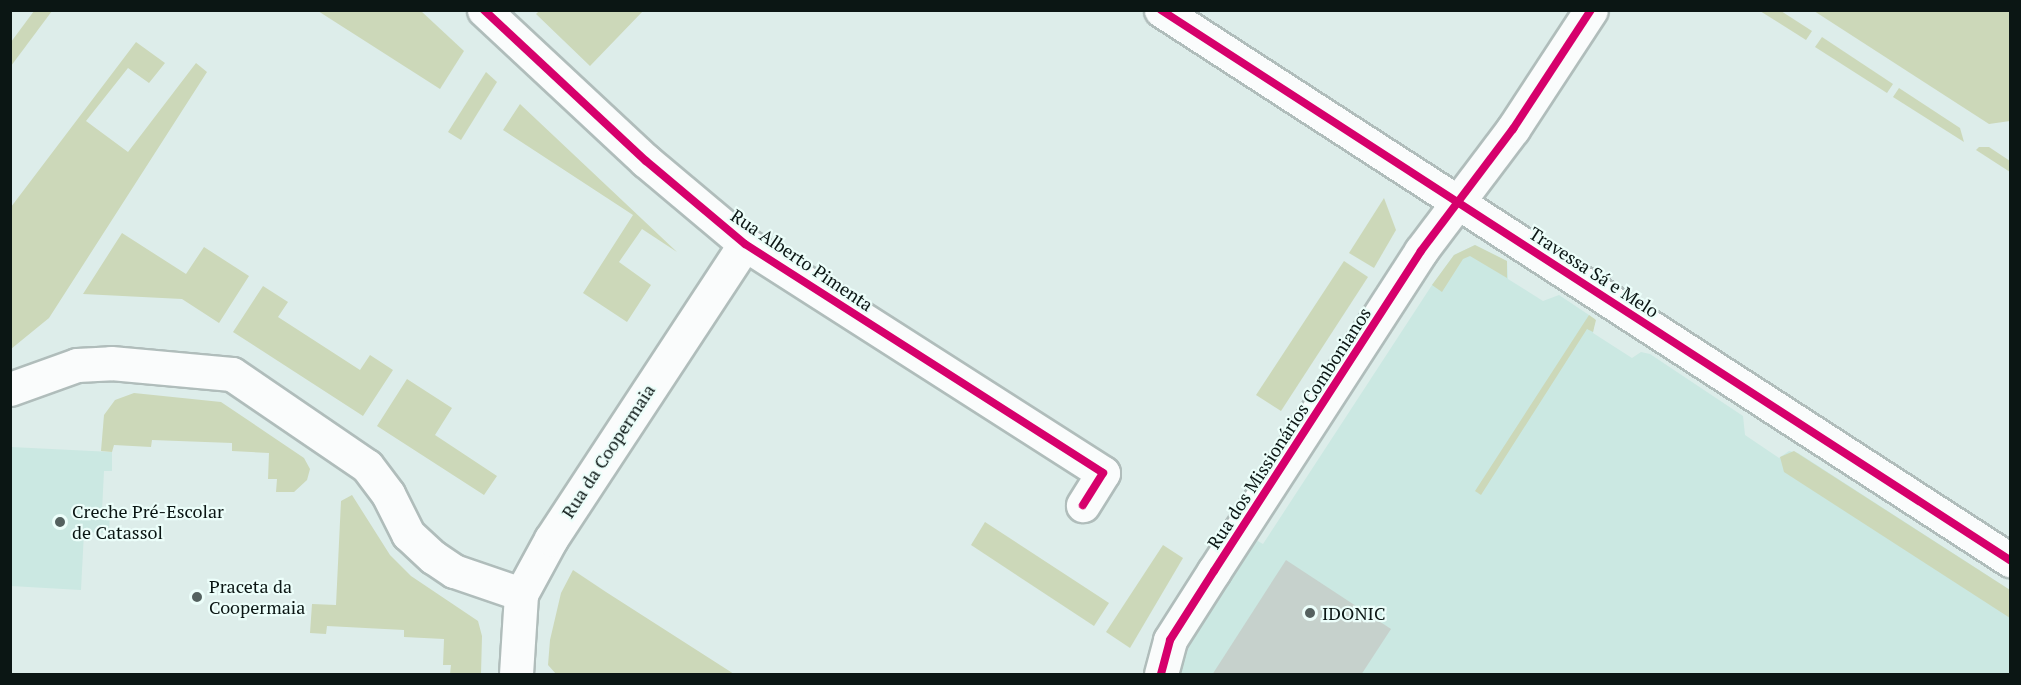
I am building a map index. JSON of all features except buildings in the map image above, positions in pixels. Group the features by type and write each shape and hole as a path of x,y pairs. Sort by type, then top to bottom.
{"street":[{"name":"Rua Alberto Pimenta","path":"484,10 646,161 745,244 1103,473 1083,505"},
{"name":"Travessa Sá e Melo","path":"1161,10 1457,204 2010,560"},
{"name":"Rua dos Missionários Combonianos","path":"1161,675 1170,640 1417,258 1591,10"},
{"name":"Rua da Coopermaia","path":"516,675 521,594 551,539 745,244"},
{"path":"10,389 77,365 209,368 232,374 367,466 388,494 408,534 434,557 454,571 521,594"}],"shaded area":[{"path":"34,11 52,11 11,66 11,42"},
{"path":"318,11 421,11 464,51 440,89"},
{"path":"539,11 643,11 590,66 536,14"},
{"path":"1760,11 1781,11 1812,31 1806,40"},
{"path":"1814,11 2010,11 2010,121 1989,124"},
{"path":"1822,37 1893,84 1887,93 1815,47"},
{"path":"136,42 165,63 149,83 128,68 86,121 128,152 196,63 207,72 49,318 11,349 11,207"},
{"path":"486,72 497,82 461,140 448,132"},
{"path":"1899,88 1960,128 1964,142 1893,97"},
{"path":"520,104 677,252 642,229 619,262 651,285 627,322 583,293 633,215 503,130"},
{"path":"1979,147 1989,147 2010,161 2010,172 1976,150"},
{"path":"1384,198 1396,230 1374,268 1349,253"},
{"path":"122,233 186,274 204,247 249,276 219,323 182,299 83,294"},
{"path":"1475,245 1507,261 1508,279 1543,301 1559,295 1595,319 1593,333 1632,358 1641,352 1650,354 1743,416 1745,435 1779,458 1789,451 1798,453 2010,590 2010,674 1164,674 1242,532 1263,544 1432,285 1454,255"},
{"path":"1475,245 1507,261 1507,278 1470,256 1463,259 1442,292 1432,285 1454,255"},
{"path":"1344,261 1368,277 1281,411 1256,395"},
{"path":"263,286 288,302 278,317 360,370 370,355 393,370 363,416 233,332"},
{"path":"1589,315 1596,320 1593,332 1587,329 1481,495 1475,491"},
{"path":"407,379 452,408 435,435 497,476 484,495 377,426"},
{"path":"134,393 221,402 304,458 310,469 307,480 294,492 276,492 277,479 268,479 269,453 232,451 232,443 152,440 151,447 114,445 112,452 101,451 104,415 115,400"},
{"name":"Creche Pré-Escolar de Catassol","path":"11,447 112,452 112,471 104,471 102,511 110,512 109,533 84,532 81,590 11,586"},
{"path":"1794,451 2010,590 2010,618 1784,472 1780,457"},
{"path":"352,495 390,555 411,576 478,621 482,636 481,674 450,674 451,665 443,665 444,639 404,637 404,630 327,626 326,634 310,633 312,604 336,605 341,501"},
{"path":"985,522 1109,603 1094,626 971,545"},
{"path":"1163,545 1183,558 1130,648 1106,632"},
{"path":"573,570 734,674 556,674 548,665 550,640 561,593"}],"cycle path":[{"path":"484,10 646,161 745,244 1103,473 1083,505"},
{"path":"1161,10 2010,560"},
{"path":"1161,674 1170,640 1421,251 1513,129 1591,10"}],"place":[{"name":"Creche Pré-Escolar de Catassol","path":"60,522"},
{"name":"Praceta da Coopermaia","path":"197,597"},
{"name":"IDONIC","path":"1310,613"}]}
